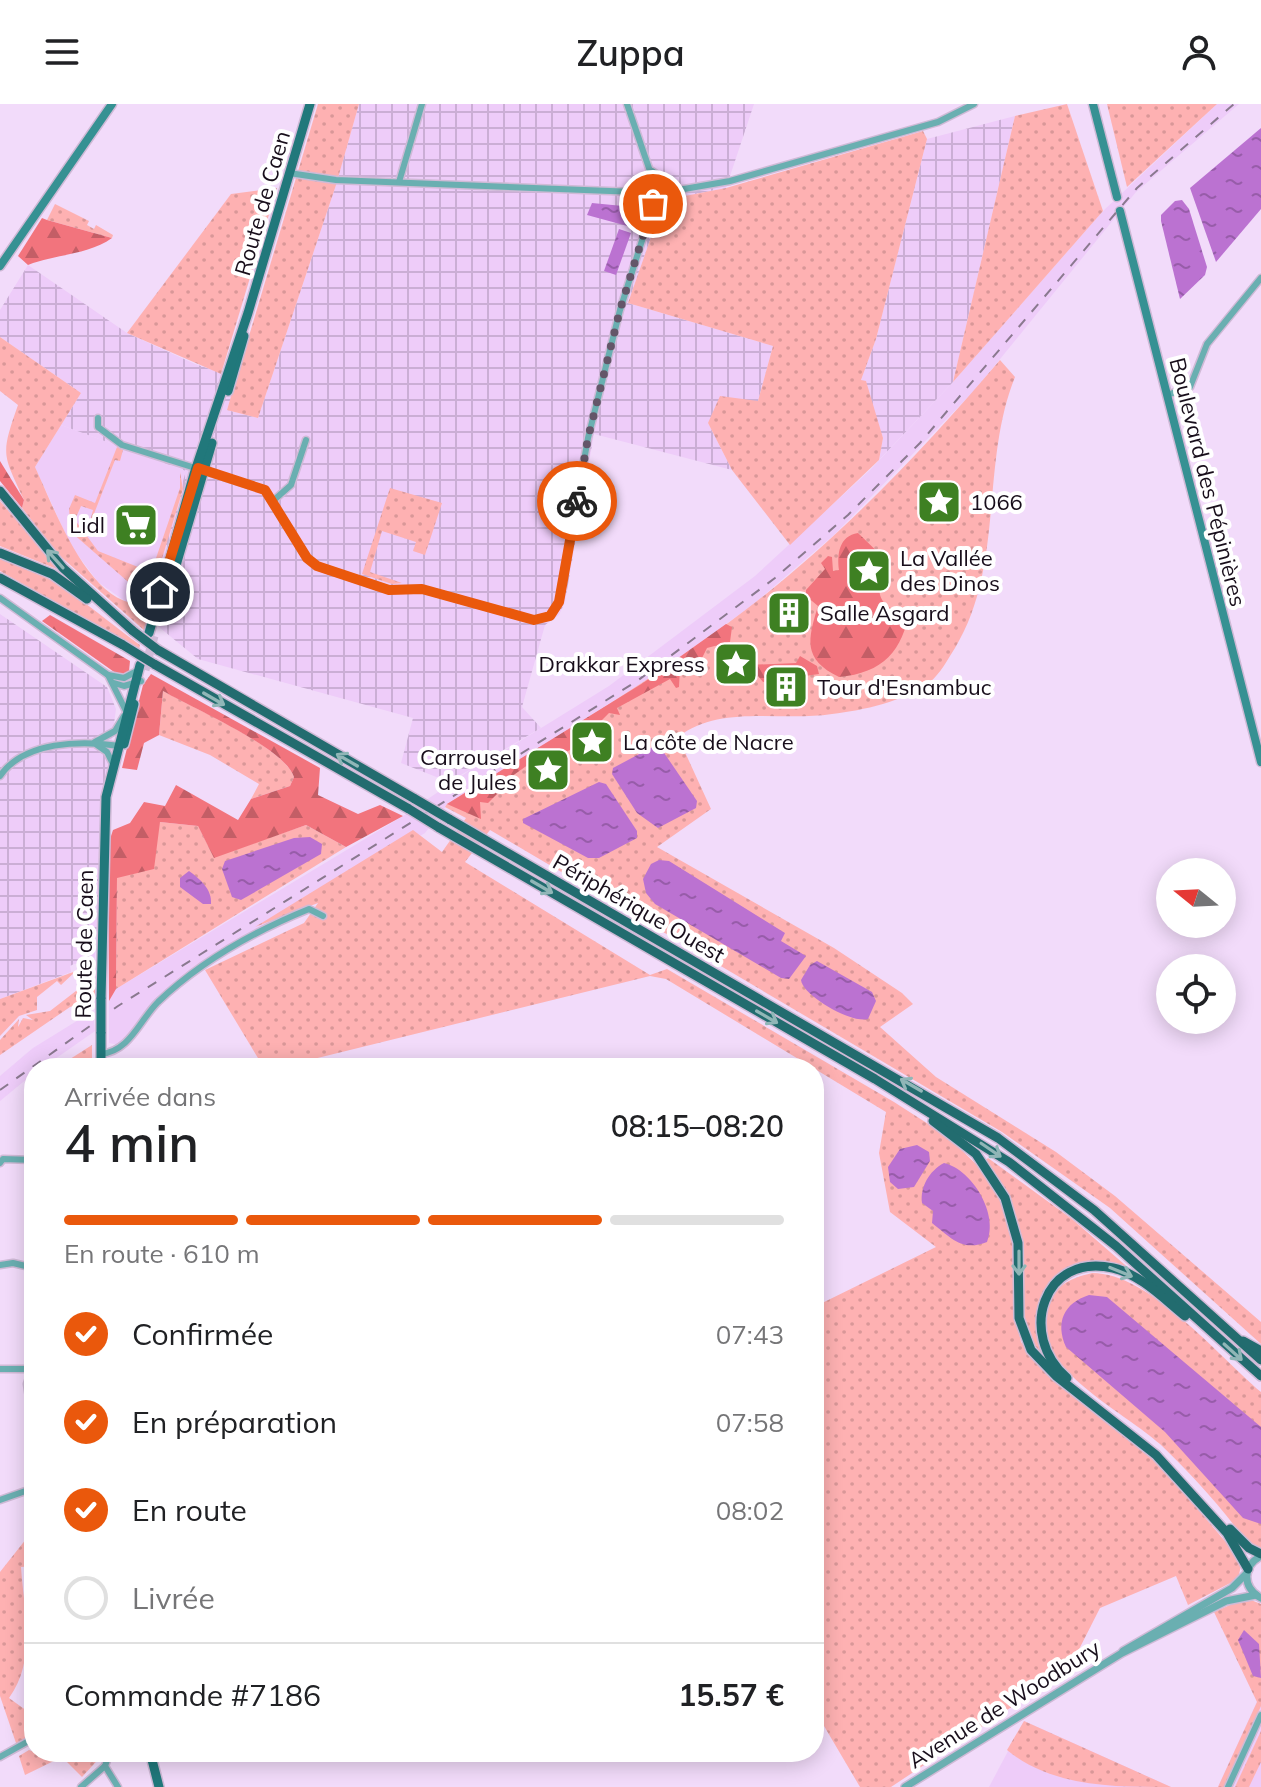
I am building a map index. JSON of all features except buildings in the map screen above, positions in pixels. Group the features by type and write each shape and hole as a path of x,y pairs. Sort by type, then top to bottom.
{"highway":[{"name":"Périphérique Ouest","path":"0,491 63,568 158,650 998,1138 1094,1210 1261,1360"},
{"path":"0,553 52,574 133,631"},
{"name":"Périphérique Ouest","path":"0,578 409,809 967,1134 1048,1190 1261,1376"},
{"path":"0,586 52,609"},
{"path":"875,1079 959,1139 996,1181 1016,1231 1019,1318 1031,1350 1048,1370 1161,1460 1227,1533 1247,1571"},
{"path":"1207,1329 1138,1279 1103,1266 1079,1269 1059,1281 1043,1304 1039,1323 1044,1350 1058,1370 1162,1453 1238,1538 1261,1555"},
{"path":"1234,1337 1261,1351"}],"main road":[{"path":"0,266 112,104"},
{"name":"Route de Caen","path":"200,468 152,635 160,592 200,468 241,349 248,313 310,104"},
{"path":"1093,104 1117,197"},
{"name":"Boulevard des Pépinières","path":"1120,211 1261,762"},
{"name":"Route de Caen","path":"105,821 141,668"},
{"name":"Route de Caen","path":"101,1058 105,821 113,764 121,746 125,714 138,682"},
{"path":"153,1762 159,1787"}],"street":[{"path":"399,182 422,104"},
{"path":"98,418 98,427 122,445 260,487 274,500 307,558 317,566 397,591 422,589 534,620 550,616 559,602 588,438 620,310 652,209 648,165 627,104"},
{"path":"289,173 300,178 651,193 680,191 738,179 938,122 974,104"},
{"path":"648,165 657,177 680,191"},
{"path":"1167,395 1190,387 1207,344 1261,278"},
{"path":"274,500 291,485 306,440"},
{"path":"0,598 109,679 121,686 138,682"},
{"name":"Route de Caen","path":"109,679 124,678 141,668"},
{"path":"94,742 115,731 125,714 109,679"},
{"path":"94,742 107,752 113,764"},
{"path":"0,776 21,754 94,742 121,746"},
{"path":"101,1054 119,1049 164,997 247,938 309,909 323,916"},
{"path":"0,1163 3,1159 24,1160"},
{"path":"0,1265 24,1265"},
{"path":"0,1369 24,1367"},
{"path":"0,1500 24,1492"},
{"name":"Avenue de Woodbury","path":"1122,1653 1142,1637 1232,1588 1261,1555"},
{"name":"Avenue de Woodbury","path":"1247,1571 1248,1585 1260,1597"},
{"name":"Avenue de Woodbury","path":"905,1787 1122,1653 1226,1601 1260,1597"},
{"path":"1228,1787 1261,1715"},
{"path":"0,1757 24,1744"},
{"path":"81,1787 106,1762"},
{"path":"105,1766 118,1787"}],"shaded area":[{"path":"318,104 359,104 336,185 258,418 227,410"},
{"path":"359,104 754,104 726,188 664,200 628,303 773,346 758,401 708,423 732,470 594,434 565,602 559,615 545,625 522,707 541,728 449,782 401,763 413,718 198,659 143,614 186,471 61,425 81,393 0,337 0,310 28,265 127,333 195,364 237,378 227,410 258,418 336,185"},
{"path":"1067,104 1103,211 953,382 1015,116"},
{"path":"1107,104 1217,104 1127,187"},
{"path":"1217,104 1239,104 1136,192 974,391 835,534 750,607 643,683 448,804 425,833 175,982 120,1045 109,1043 109,1001 116,989 403,816 495,753 499,754 609,686 755,576 870,470 953,382 1103,211"},
{"path":"1015,116 953,382 879,460 883,438 861,380 876,339 927,139"},
{"path":"923,131 927,139 876,339 861,380 866,381 883,438 879,460 790,545 732,470 708,423 720,396 758,401 773,346 628,303 664,200 726,188"},
{"path":"277,188 221,374 127,333 231,194"},
{"path":"55,204 89,221 87,225 94,229 96,225 113,235 112,238 47,220"},
{"path":"0,337 81,393 35,467 74,549 102,586 119,598 137,604 142,594 71,532 69,509 75,495 95,503 117,447 123,450 120,461 115,460 90,524 97,529 89,525 93,510 81,506 75,520 98,551 143,569 135,569 135,575 147,569 144,564 153,567 180,488 180,472 183,489 147,608 152,611 145,631 59,555 22,508 24,500 6,454 8,435 18,405 0,391"},
{"path":"1000,360 1015,377 1004,410 998,444 981,583 970,616 940,671 919,689 870,707 812,716 732,717 695,727 678,737 711,809 657,847 834,948 902,993 913,1004 880,1027 936,1077 1056,1152 1115,1196 1261,1322 1261,1344 1110,1208 1002,1132 490,830 465,862 650,975 667,969 819,1058 797,1058 666,979 650,976 318,1058 258,1058 205,970 304,923 318,903 255,927 413,830 442,852 466,818 445,807 447,804 638,685 748,608 849,522 942,426"},
{"path":"61,425 187,471 143,614 98,582 71,546 35,467"},
{"path":"390,488 442,503 425,555 413,551 416,542 382,531 370,572 402,583 392,584 362,574"},
{"path":"0,501 59,570 0,546"},
{"path":"0,555 38,572 73,595 140,645 139,650 0,571"},
{"path":"0,614 107,687 116,709 102,812 95,962 74,964 70,966 71,972 0,999"},
{"path":"163,691 236,729 274,754 294,777 290,786 251,799 259,784 210,755 159,735"},
{"path":"160,822 198,826 214,857 306,825 346,847 116,989 117,877"},
{"path":"76,971 61,985 57,981 37,997 37,1010 19,1016 0,1036 0,999"},
{"path":"95,983 95,999 70,1007 0,1055 0,1040 19,1019 18,1027 23,1018 33,1020 26,1015 50,1011 85,984"},
{"path":"93,1011 95,1031 56,1058 24,1058 24,1081 0,1101 0,1076 33,1048"},
{"path":"92,1045 92,1058 72,1058"},
{"path":"824,1061 947,1136 978,1166 983,1167 996,1186 1013,1233 1016,1258 1013,1304 1021,1342 1047,1375 1160,1465 1242,1561 1238,1579 1188,1605 1176,1576 1100,1608 1069,1669 891,1787 860,1787 824,1726 824,1302 936,1247 890,1212 879,1153 886,1112 824,1075"},
{"path":"988,1158 1072,1219 1132,1271 1105,1263 1074,1267 1040,1302 1037,1339 1052,1366 1035,1346 1025,1322 1009,1212 1000,1185 986,1160"},
{"path":"1092,1273 1137,1286 1159,1301 1261,1392 1261,1549 1245,1540 1205,1490 1160,1444 1085,1388 1054,1353 1046,1334 1046,1313 1052,1296 1068,1281"},
{"path":"24,1542 24,1567 21,1567 24,1663 18,1683 9,1698 24,1709 24,1739 17,1746 0,1696 0,1572"},
{"path":"1246,1598 1261,1604 1261,1706 1224,1787 1218,1787 1257,1702 1214,1612"},
{"path":"1261,1693 1261,1787 1218,1787"},
{"path":"1024,1721 1171,1787 989,1787"},
{"path":"1024,1721 1171,1787 1105,1785 1063,1778 1043,1771 1007,1750"},
{"path":"1261,1731 1261,1762 1249,1787 1235,1787"},
{"path":"24,1753 24,1762 52,1762 25,1775 19,1756"},
{"path":"67,1762 96,1762 82,1777"}],"green space":[{"path":"42,218 112,238 93,248 28,265 18,256"},
{"path":"0,461 24,500 22,508 0,481"},
{"path":"858,533 887,561 891,571 880,585 884,602 892,609 910,608 902,636 888,657 868,671 839,677 827,670 813,655 810,638 818,606 806,596 806,590 825,569 821,563 828,556 832,557 833,571 839,570 838,558 843,542"},
{"path":"50,615 130,661 129,671 123,676 117,674 42,621"},
{"path":"726,624 732,627 730,642 707,648 702,658 690,659 680,668 679,687 676,688 670,679 617,708 620,715 609,713 599,723 592,725 579,746 551,762 532,762 501,784 502,789 488,803 480,802 481,819 447,804 643,683"},
{"path":"800,656 817,666 819,674 763,682 758,676 750,684 742,680 742,670 747,665 796,663"},
{"path":"151,674 320,768 318,795 358,814 380,805 403,816 346,847 306,825 214,858 198,826 160,822 154,869 117,878 116,989 109,1001 108,845 113,830 130,823 144,802 165,806 176,785 238,820 251,799 290,786 294,777 274,754 256,742 163,691 159,735 144,743 137,770 122,768 143,685"}],"water":[{"path":"1261,128 1261,209 1216,262 1190,188"},
{"path":"1182,200 1189,209 1207,267 1205,275 1180,299 1161,215 1175,201"},
{"path":"592,203 633,207 636,210 631,227 587,215"},
{"path":"619,229 631,233 616,275 604,271"},
{"path":"658,744 697,801 696,808 658,828 637,813 612,774 613,768"},
{"path":"599,782 606,784 637,831 637,838 599,858 588,858 523,823 523,819"},
{"path":"310,837 322,844 321,854 241,900 232,897 222,869 225,861 294,838"},
{"path":"659,860 669,861 785,933 781,941 806,956 789,979 781,978 655,904 646,893 643,879 651,864"},
{"path":"189,871 207,889 211,904 203,904 180,887 180,878"},
{"path":"817,961 872,992 876,1001 868,1019 840,1013 810,994 801,980 810,965"},
{"path":"917,1145 929,1152 930,1161 914,1187 898,1189 890,1182 888,1167 900,1149"},
{"path":"944,1163 965,1174 981,1195 989,1219 987,1242 964,1244 932,1223 933,1211 922,1203 922,1191 930,1175"},
{"path":"1089,1295 1107,1297 1261,1427 1261,1524 1243,1518 1165,1432 1066,1347 1061,1329 1064,1315 1073,1303"},
{"path":"1244,1630 1259,1644 1261,1678 1253,1676 1238,1640"}],"tunnel":[{"path":"145,670 154,636"}],"railway":[{"path":"45,1058 118,1006 637,681 775,578 848,515 920,443 1137,188 1234,104"},
{"path":"0,1090 24,1073"}],"way so far":[{"path":"577,501 588,438 620,310 653,204"}],"place":[{"name":"1066","path":"939,502"},
{"name":"Lidl","path":"136,525"},
{"name":"La Vallée des Dinos","path":"869,571"},
{"name":"Salle Asgard","path":"789,613"},
{"name":"Drakkar Express","path":"736,664"},
{"name":"Tour d'Esnambuc","path":"786,687"},
{"name":"La côte de Nacre","path":"592,742"},
{"name":"Carrousel de Jules","path":"548,770"}],"route":[{"path":"160,592 198,468 265,490 274,500 300,549 317,566 389,590 422,589 534,620 550,616 559,602 577,501"}]}
